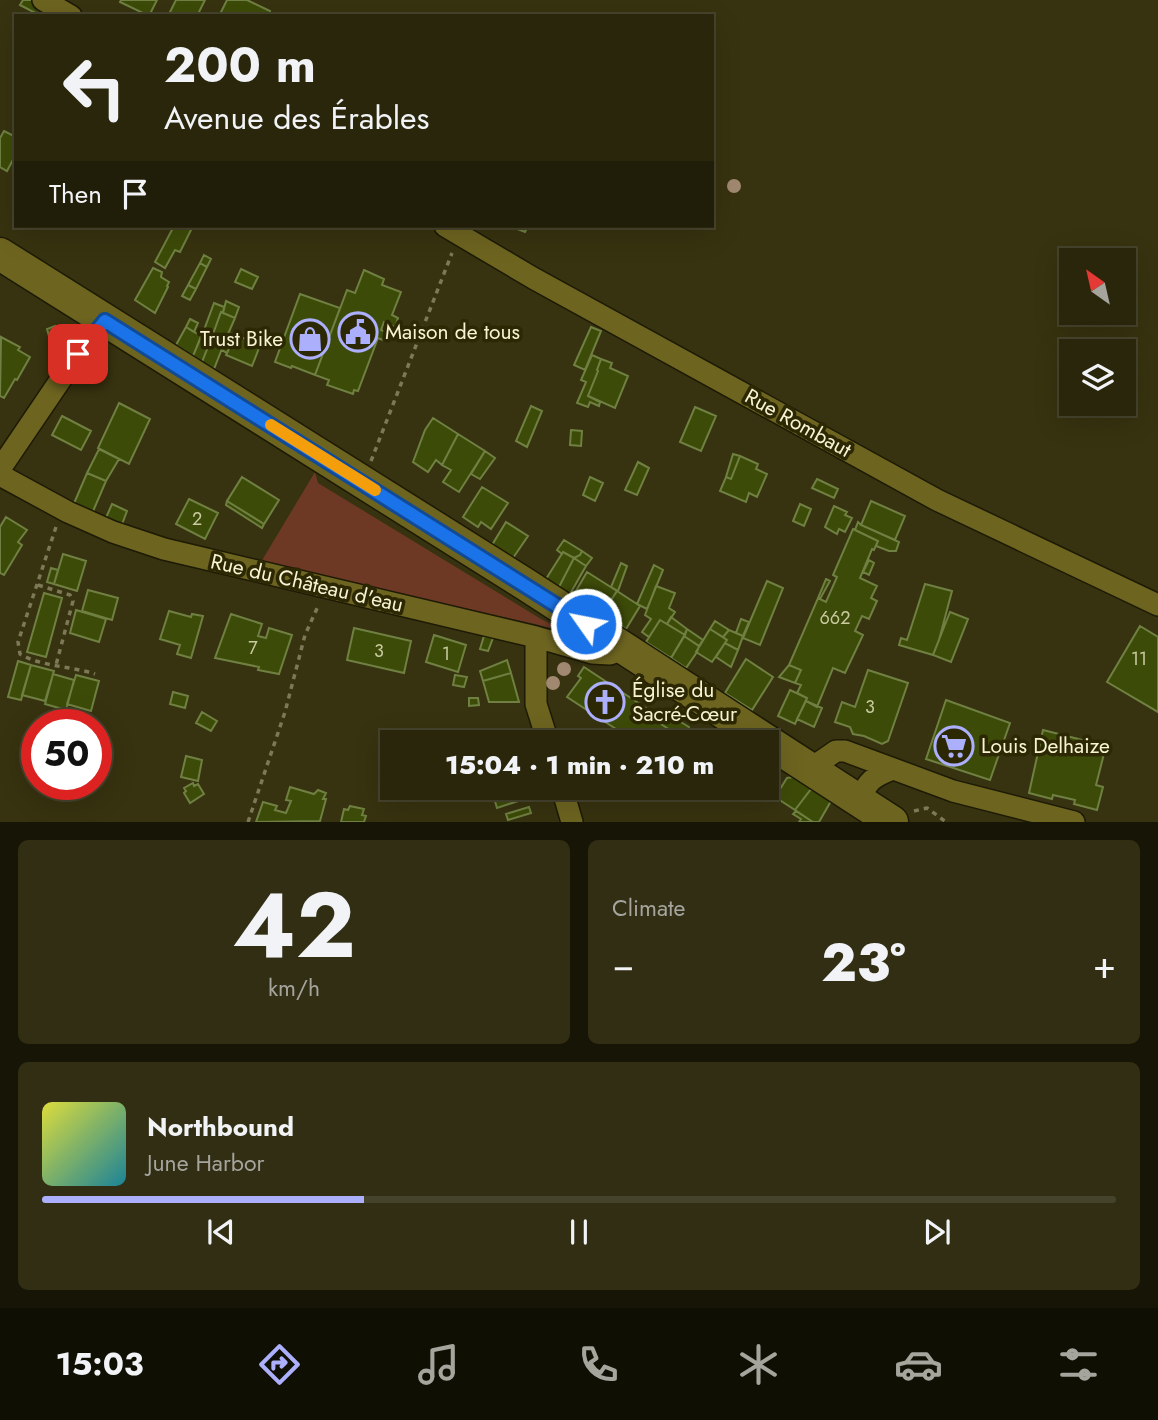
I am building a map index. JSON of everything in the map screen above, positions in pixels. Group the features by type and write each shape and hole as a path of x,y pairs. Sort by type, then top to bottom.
{"main road":[{"path":"0,254 363,482 892,821"}],"street":[{"path":"44,0 68,14"},
{"name":"Rue Rombaut","path":"452,230 533,278 937,500 1158,605"},
{"path":"0,469 78,354 105,321"},
{"name":"Rue du Château d'eau","path":"0,475 113,532 164,549 536,637 592,653 610,654 625,649"},
{"path":"536,637 536,704 544,730"},
{"path":"810,769 836,751 845,751 953,791 1074,821"},
{"path":"859,800 867,783 881,773 893,769"},
{"path":"566,800 572,821"}],"path":[{"path":"363,482 452,230"},
{"path":"63,509 18,642 20,653 30,659 96,674"},
{"path":"37,584 70,595 73,601 56,665"},
{"path":"248,821 285,712 305,635 321,600"}],"shaded area":[{"path":"315,472 318,483 565,631 261,562"}],"building":[{"path":"23,0 35,0 53,14 37,14 20,5"},
{"path":"121,0 157,0 150,14 120,2"},
{"path":"176,0 205,0 198,14 169,14"},
{"path":"227,0 247,0 270,11 269,14 220,14"},
{"path":"4,131 14,136 14,158 7,171 0,167 0,138"},
{"path":"173,228 192,228 180,252 175,250 165,268 155,262"},
{"path":"204,255 211,259 207,267 200,263"},
{"path":"200,263 207,267 196,289 188,285"},
{"path":"153,268 162,272 161,277 169,282 155,313 135,300"},
{"path":"241,269 258,277 252,289 235,282"},
{"name":"Maison de tous","path":"364,270 384,279 382,285 401,292 392,315 398,318 395,327 384,322 381,330 388,333 385,341 378,338 358,391 354,390 353,394 327,385 329,380 315,375 347,290 355,293"},
{"path":"188,285 196,289 190,300 182,296"},
{"path":"300,294 340,308 315,375 275,362"},
{"path":"226,301 239,307 235,318 223,313"},
{"path":"214,303 224,307 213,334 204,330"},
{"path":"221,312 235,318 225,341 213,334"},
{"path":"190,319 198,323 194,332 186,327"},
{"path":"55,326 60,340 51,343 47,329"},
{"path":"186,327 201,336 193,356 176,345"},
{"path":"591,327 601,331 585,370 574,365"},
{"path":"204,330 213,334 202,362 193,356"},
{"path":"229,333 236,335 227,353 222,350"},
{"path":"213,334 225,341 214,369 202,362"},
{"path":"236,335 261,343 252,366 226,355"},
{"path":"1,337 20,347 18,350 30,357 4,398 0,396"},
{"path":"592,355 601,359 588,396 600,402 599,406 590,402 588,407 577,403 586,382 581,380"},
{"path":"601,359 612,363 610,368 628,376 615,408 588,396"},
{"path":"119,403 150,419 129,464 98,448"},
{"path":"531,406 542,411 527,447 516,441"},
{"path":"695,407 716,416 701,451 680,442"},
{"path":"62,416 91,431 81,450 52,435"},
{"path":"433,418 458,434 442,465 436,460 428,472 413,462 425,430"},
{"path":"571,430 582,431 581,446 570,445"},
{"path":"458,434 485,451 459,492 443,482 451,470 442,465"},
{"path":"99,449 119,459 106,481 87,473"},
{"path":"485,451 495,458 480,479 471,474"},
{"path":"733,454 740,456 731,479 726,477"},
{"path":"740,456 758,464 756,469 767,474 757,497 749,493 746,502 720,491 726,477 731,479"},
{"path":"638,462 649,468 637,495 625,490"},
{"path":"87,473 106,481 91,516 72,508"},
{"path":"242,477 279,500 264,524 227,501"},
{"path":"590,477 603,483 595,501 583,495"},
{"path":"817,479 838,489 834,498 812,488"},
{"path":"482,487 508,503 491,529 481,522 478,527 463,517"},
{"path":"189,499 218,513 205,539 176,524"},
{"path":"227,501 264,524 262,528 226,505"},
{"path":"871,501 905,516 895,540 861,525"},
{"path":"112,504 127,511 121,527 105,520"},
{"path":"800,504 811,509 804,526 793,521"},
{"path":"834,506 847,512 845,515 852,518 845,532 839,529 837,534 825,527"},
{"path":"6,517 27,530 18,542 22,545 4,575 0,573 0,527"},
{"path":"506,522 528,536 513,558 492,545"},
{"path":"858,522 899,542 896,551 876,546 878,541 855,530"},
{"path":"853,529 878,541 860,578 877,586 871,598 877,601 869,619 862,616 855,631 863,635 845,673 833,668 817,707 797,693 801,685 795,683 801,670 789,665 818,598 826,602 837,577 833,575"},
{"path":"564,540 582,551 580,555 574,558 557,550"},
{"path":"582,551 592,558 586,566 574,558"},
{"path":"563,552 574,558 559,587 546,579"},
{"path":"63,554 86,561 77,591 54,584"},
{"path":"574,558 586,566 570,594 559,587"},
{"path":"869,560 874,563 869,575 863,572"},
{"path":"621,563 627,566 618,591 611,587"},
{"path":"654,565 663,570 647,609 637,604"},
{"path":"51,568 58,570 54,584 47,582"},
{"path":"587,572 617,591 602,614 573,596"},
{"path":"826,579 830,581 820,599 818,598"},
{"path":"767,581 783,588 760,645 743,638"},
{"path":"925,584 952,591 933,655 899,645 901,638 907,640"},
{"path":"656,586 675,593 669,608 675,612 667,624 660,620 649,637 642,632 651,619 645,615"},
{"path":"88,590 118,598 112,620 82,611"},
{"path":"617,591 640,606 626,629 602,614"},
{"path":"44,593 62,598 46,657 27,652"},
{"path":"76,610 106,619 99,642 70,633"},
{"path":"169,611 191,617 192,614 203,616 191,658 177,654 180,645 160,639"},
{"path":"950,612 968,619 951,662 933,655"},
{"path":"231,614 262,624 258,636 266,638 269,628 292,635 279,674 215,658"},
{"path":"671,617 687,629 685,635 667,624"},
{"path":"741,619 749,622 743,636 736,633"},
{"path":"660,620 685,635 671,658 646,642"},
{"path":"715,621 729,630 723,637 710,629"},
{"path":"1140,626 1158,637 1158,712 1107,682"},
{"path":"354,628 411,641 404,673 347,660"},
{"path":"687,629 703,640 699,646 684,636"},
{"path":"710,629 727,640 712,662 696,652"},
{"path":"729,630 743,636 738,650 725,643 727,640 723,637"},
{"path":"434,635 466,645 458,672 426,662"},
{"path":"484,636 493,638 488,651 480,649"},
{"path":"684,636 699,646 686,668 671,658"},
{"path":"725,643 738,650 731,667 716,657"},
{"path":"746,659 773,677 752,710 725,693"},
{"path":"507,660 511,673 483,681 480,671"},
{"path":"18,661 31,665 21,700 8,697"},
{"path":"31,665 54,671 45,701 22,695"},
{"path":"789,665 801,670 795,683 779,677"},
{"name":"Église du Sacré-Cœur","path":"584,667 664,720 661,724 670,730 618,730 567,697 581,678 578,676"},
{"path":"868,670 908,683 888,741 882,744 853,734 850,727 835,722 842,702 855,707"},
{"path":"511,673 519,702 489,702 483,681"},
{"path":"53,674 74,680 66,709 45,704"},
{"path":"76,675 99,681 92,709 67,704"},
{"path":"455,675 467,677 464,687 453,685"},
{"path":"790,690 807,698 795,724 778,716"},
{"path":"173,692 188,696 185,708 170,704"},
{"path":"469,698 478,698 479,705 469,706"},
{"path":"946,700 1010,723 990,780 926,759"},
{"path":"806,701 822,708 814,727 797,719"},
{"path":"202,712 217,721 211,731 196,723"},
{"path":"666,713 689,727 687,730 670,730 661,724 664,720 662,718"},
{"path":"1043,730 1106,746 1096,785 1103,787 1097,810 1074,804 1075,800 1053,795 1052,799 1029,793"},
{"path":"186,756 202,760 198,781 181,777"},
{"path":"793,777 811,789 795,810 779,800 779,791 787,778"},
{"path":"193,783 194,786 198,784 204,794 190,803 184,788"},
{"path":"290,787 314,794 318,790 326,793 320,821 256,822 263,802 277,806 275,810 286,813 291,801 286,800"},
{"path":"811,789 831,801 819,822 813,822 795,810"},
{"path":"495,800 521,800 497,808"},
{"path":"350,806 364,809 364,822 341,822 344,809 348,810"},
{"path":"529,807 531,813 508,820 506,814"},
{"path":"796,811 813,822 799,822 801,819 793,814"}],"slow traffic":[{"path":"271,425 375,490"}],"place":[{"name":"Maison de tous","path":"358,332"},
{"name":"Trust Bike","path":"310,339"},
{"name":"Église du Sacré-Cœur","path":"605,702"},
{"name":"Louis Delhaize","path":"954,746"}],"route":[{"path":"78,354 105,321 586,624"}]}
